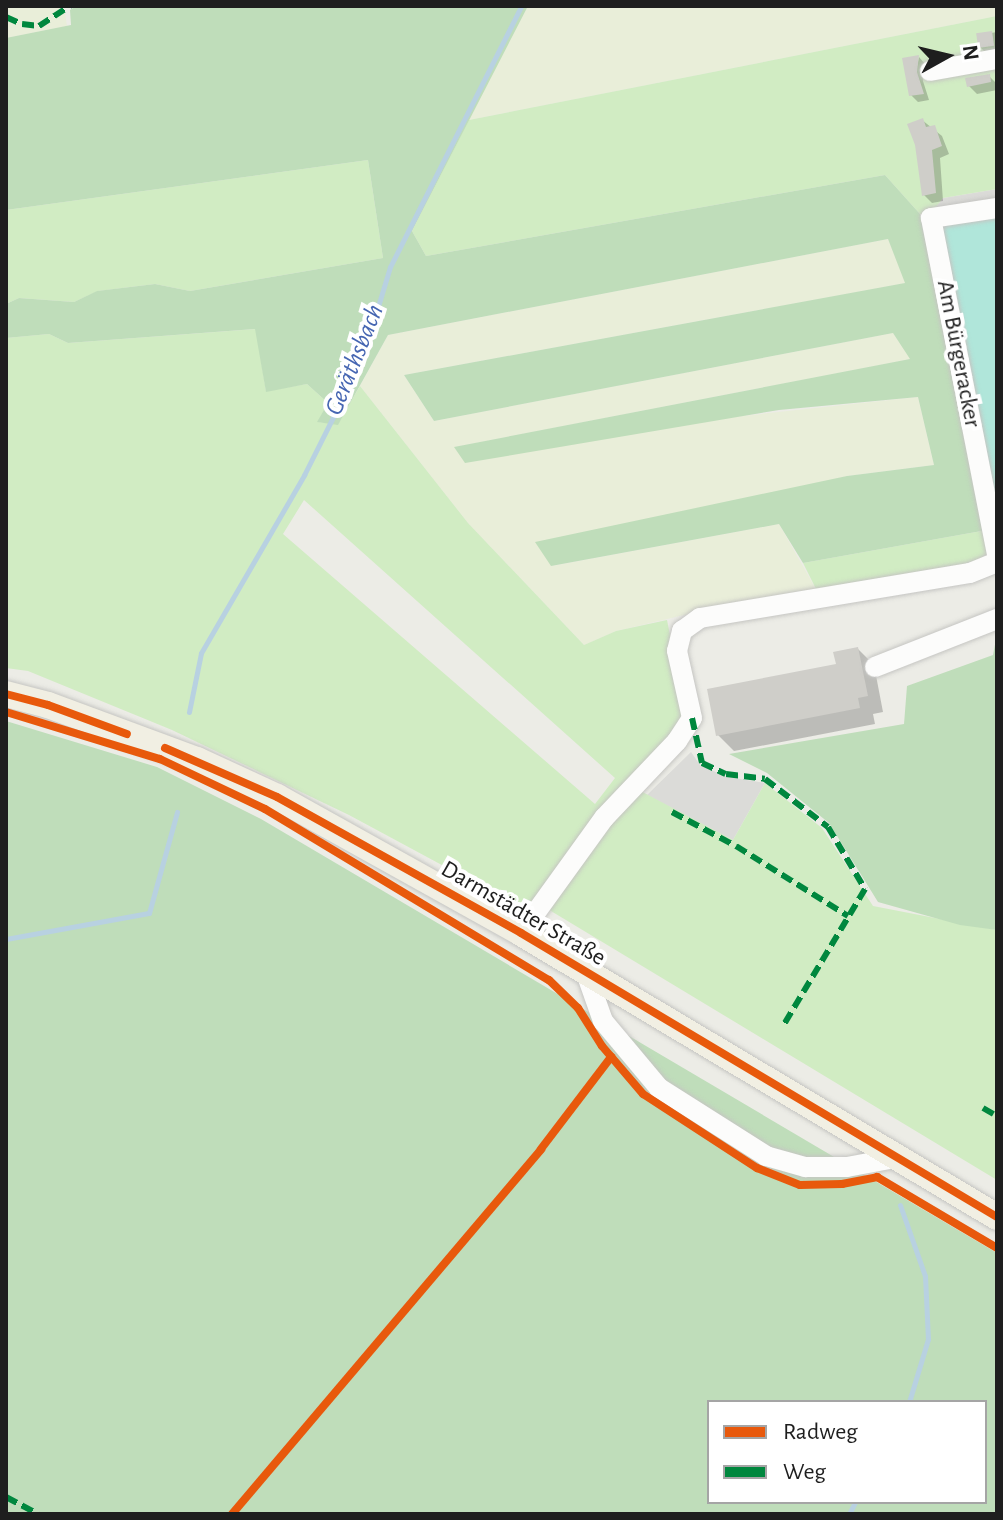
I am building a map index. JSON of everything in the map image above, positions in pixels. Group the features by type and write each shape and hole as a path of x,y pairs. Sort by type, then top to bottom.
{"main road":[{"name":"Darmstädter Straße","path":"6,694 48,705 197,760 264,791 521,933 997,1217"}],"lane":[{"path":"930,71 997,59"},
{"name":"Am Bürgeracker","path":"997,208 931,218 997,555"},
{"path":"521,933 604,818 677,741 692,718 677,651 682,631 700,618 970,573 997,562"},
{"path":"875,667 997,619"},
{"path":"586,973 603,1021 659,1088 766,1156 805,1167 847,1167 895,1158"}],"shaded area":[{"path":"997,189 997,202 932,212 943,198"},
{"path":"997,213 997,531 937,222"},
{"path":"691,752 700,765 727,777 765,783 733,840 647,795"}],"green space":[{"path":"6,6 64,6 67,26 6,38"},
{"path":"76,6 528,6 412,231 426,256 885,175 920,214 987,530 803,563 779,524 551,566 535,542 847,476 934,465 918,397 779,410 465,463 454,447 910,359 893,333 434,421 404,375 905,283 888,239 388,335 338,425 317,422 328,403 307,384 266,392 255,329 68,343 49,334 6,338 6,304 19,298 74,302 97,291 155,284 190,291 383,258 368,160 6,210 6,38 71,25 70,10"},
{"path":"528,6 997,6 997,16 469,120"},
{"path":"997,16 997,189 943,198 932,212 920,214 885,175 426,256 412,231 469,120"},
{"path":"368,160 383,258 190,291 155,284 98,291 74,302 19,298 6,304 6,210"},
{"path":"888,239 906,283 404,375 434,421 893,333 911,359 455,447 918,397 934,465 847,476 552,566 779,524 817,591 697,612 616,631 584,645 468,523 360,386 388,335"},
{"path":"256,329 266,391 307,384 328,403 318,422 338,424 360,386 468,523 584,645 616,631 667,620 687,719 529,912 349,815 172,730 28,671 6,668 6,338 49,334 68,343","holes":["304,500 615,778 595,804 283,534"]},
{"path":"987,530 987,554 973,563 817,591 803,563"},
{"path":"997,634 997,930 960,925 878,902 829,823 767,773 729,754 904,724 907,686 993,655"},
{"path":"6,721 157,767 261,819 997,1253 997,1514 6,1514"},
{"path":"765,783 822,828 873,906 997,930 997,1180 546,908 635,788 733,840"}],"building":[{"path":"992,31 994,46 978,48 976,33"},
{"path":"919,55 917,72 924,94 909,96 902,58"},
{"path":"990,74 991,82 967,87 965,78"},
{"path":"923,118 926,127 935,125 942,146 932,150 936,193 922,196 915,145 907,124"},
{"path":"858,647 868,696 858,698 860,708 716,736 707,689 836,664 833,652"}],"waterway":[{"name":"Geräthsbach","path":"189,712 201,653 304,475 334,415 369,336 390,267 521,6"},
{"name":"Geräthsbach","path":"6,939 149,913 177,812"},
{"path":"900,1205 925,1276 928,1339 910,1400"},
{"path":"849,1514 854,1504"}],"marked path":[{"path":"6,17 22,24 39,26 70,6"},
{"path":"692,718 702,763 726,774 765,779 828,827 865,889 783,1026"},
{"path":"672,812 736,846 848,916"},
{"path":"983,1108 997,1116"},
{"path":"6,1497 38,1514"}],"cycle path":[{"path":"6,694 48,705 127,734"},
{"path":"6,712 160,759 265,809 549,980 578,1008 602,1046 643,1094 757,1168 800,1185 842,1184 877,1177 997,1248"},
{"path":"165,748 277,797 521,933 997,1217"},
{"path":"232,1514 541,1149 611,1057"}]}
